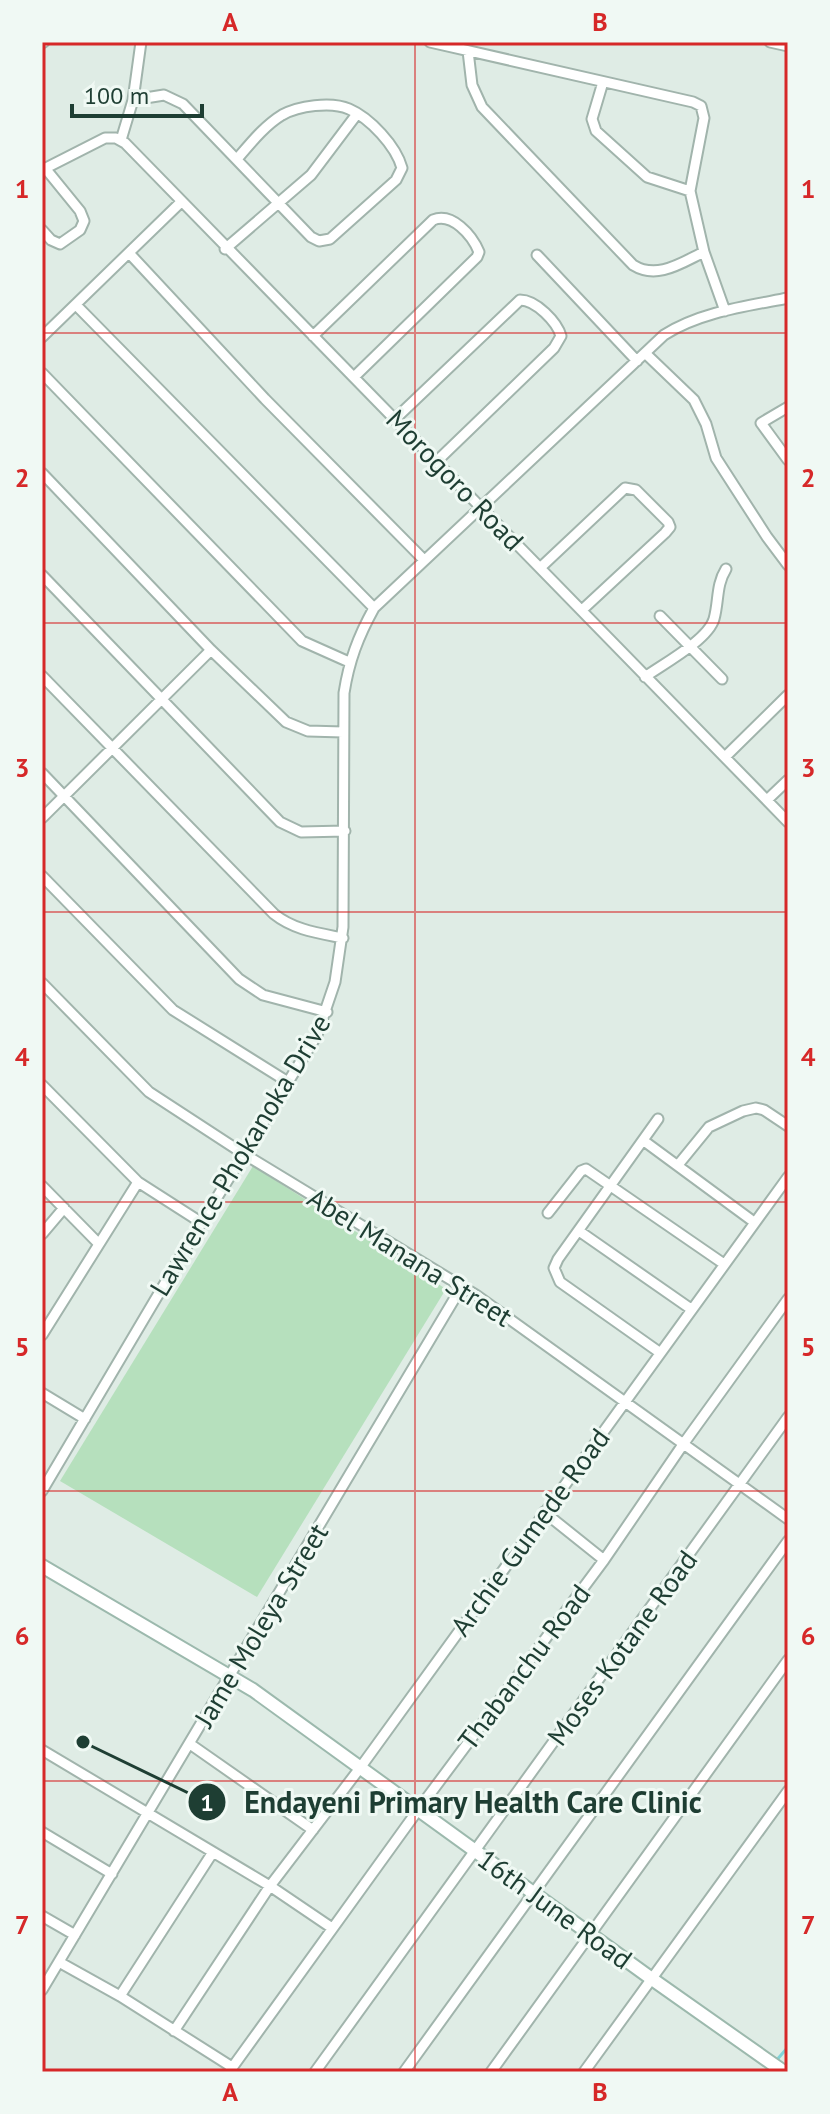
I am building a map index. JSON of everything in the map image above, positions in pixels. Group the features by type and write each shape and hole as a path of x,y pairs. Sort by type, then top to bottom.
{"street":[{"path":"42,230 60,244 80,230 84,221 80,211 43,169 99,140 111,137 121,140 133,100 141,42"},
{"path":"430,42 701,106 704,118 690,191 704,252 725,311"},
{"path":"770,42 788,46"},
{"path":"468,51 472,85 482,107 633,265 653,273 704,252"},
{"path":"603,82 592,119 596,131 647,177 690,191"},
{"path":"133,100 157,95 177,99 311,237 324,241 396,180 402,164 383,136 357,114 340,106 293,110 273,122 237,159"},
{"path":"225,249 318,167 357,114"},
{"name":"Morogoro Road","path":"121,140 788,822"},
{"path":"42,337 180,203"},
{"path":"313,336 433,220 442,217 450,219 475,243 479,252 477,257 354,377"},
{"path":"129,253 265,399 424,560"},
{"path":"537,255 641,357 694,400 706,424 716,458 788,565"},
{"name":"Lawrence Phokanoka Drive","path":"42,1491 46,1476 85,1419 317,1035 327,1012 343,938 344,693 356,639 374,608 675,328 725,311 788,298"},
{"path":"395,419 520,300 532,302 557,327 561,336 554,348 437,461"},
{"path":"76,305 374,608"},
{"path":"42,373 302,641 349,662"},
{"path":"788,407 761,423 788,460"},
{"path":"42,473 211,650 286,722 308,731 343,732"},
{"path":"540,568 625,488 636,490 668,522 670,527 665,533 582,610"},
{"path":"645,677 708,631 718,587 726,569"},
{"path":"42,575 287,827 301,832 345,831"},
{"path":"660,616 722,679"},
{"path":"42,818 211,650"},
{"path":"42,676 282,921 307,931 343,938"},
{"path":"725,757 788,695"},
{"path":"42,773 239,979 263,995 327,1012"},
{"path":"767,800 788,780"},
{"path":"42,876 173,1010 288,1082"},
{"name":"Abel Manana Street","path":"42,983 136,1081 165,1104 462,1286 788,1519"},
{"path":"42,1085 138,1182 202,1223"},
{"path":"678,1165 709,1127 743,1111 752,1108 764,1110 788,1126"},
{"path":"658,1119 554,1268 560,1282 659,1352"},
{"path":"644,1141 754,1222"},
{"path":"548,1213 583,1169 724,1264"},
{"name":"Archie Gumede Road","path":"174,2031 270,1886 360,1768 788,1177"},
{"path":"42,1335 138,1182"},
{"path":"42,1186 98,1243"},
{"path":"42,1234 64,1208"},
{"path":"579,1231 691,1309"},
{"name":"Jame Moleya Street","path":"42,1990 462,1286"},
{"name":"Thabanchu Road","path":"230,2070 604,1560 788,1299"},
{"path":"42,1393 85,1419"},
{"name":"Moses Kotane Road","path":"315,2072 788,1417"},
{"path":"544,1512 604,1560"},
{"path":"404,2072 788,1541"},
{"name":"16th June Road","path":"42,1566 231,1676 782,2070"},
{"path":"491,2072 788,1660"},
{"path":"190,1744 313,1830"},
{"path":"42,1750 270,1886 332,1928"},
{"path":"584,2072 788,1791"},
{"path":"42,1832 112,1874"},
{"path":"120,1996 213,1852"},
{"path":"42,1916 75,1935"},
{"path":"59,1962 120,1996 230,2070"}],"green space":[{"path":"253,1166 446,1289 257,1597 60,1481"}],"waterway":[{"path":"775,2062 788,2047"}],"place":[{"name":"Endayeni Primary Health Care Clinic","path":"83,1742"}]}
